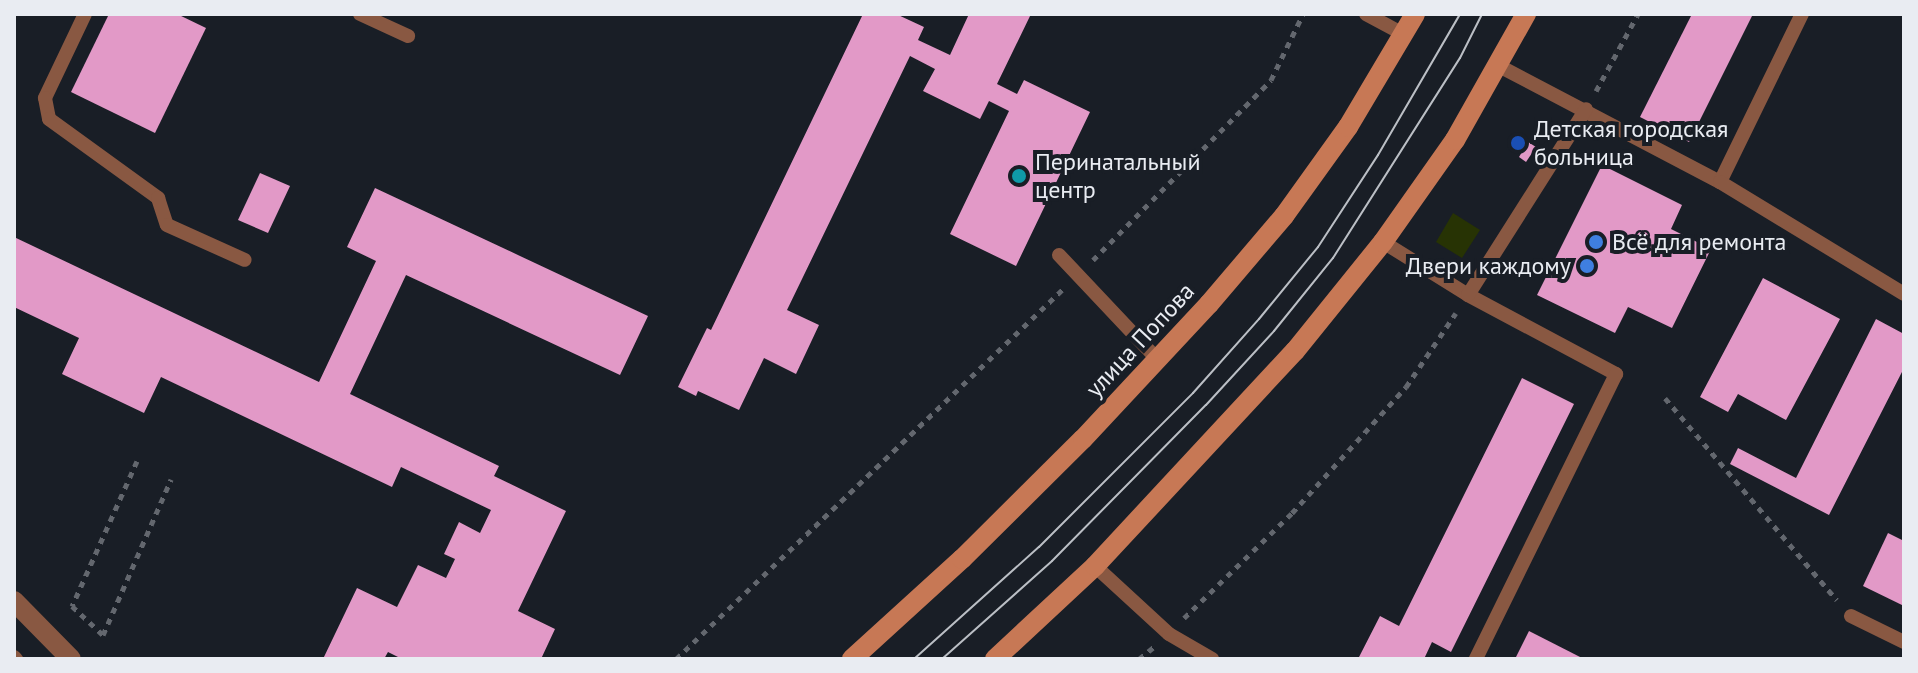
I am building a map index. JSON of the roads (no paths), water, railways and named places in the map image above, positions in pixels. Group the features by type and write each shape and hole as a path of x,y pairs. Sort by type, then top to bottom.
{"main road":[{"name":"улица Попова","path":"852,659 962,559 1083,439 1284,216 1348,127 1415,14"},
{"path":"995,659 1095,566 1295,351 1383,242 1455,140 1526,14"}],"street":[{"path":"14,601 71,659"}],"lane":[{"path":"85,14 45,98 49,119 158,198 167,225 245,260"},
{"path":"360,14 408,36"},
{"path":"1366,14 1405,35"},
{"path":"1720,182 1802,14"},
{"path":"1499,66 1720,182 1904,294"},
{"path":"1468,295 1586,109"},
{"path":"1383,242 1468,295 1616,374 1476,659"},
{"path":"1059,255 1157,359"},
{"path":"1095,566 1169,634 1212,659"},
{"path":"1851,616 1904,642"}],"tram line":[{"path":"914,659 1039,547 1193,393 1259,319 1318,247 1378,155 1460,14"},
{"path":"942,659 1052,561 1206,405 1274,331 1333,258 1460,58 1482,14"}],"place":[{"name":"Детская городская больница","path":"1518,143"},
{"name":"Перинатальный центр","path":"1019,176"},
{"name":"Всё для ремонта","path":"1596,242"},
{"name":"Двери каждому","path":"1587,266"}]}
